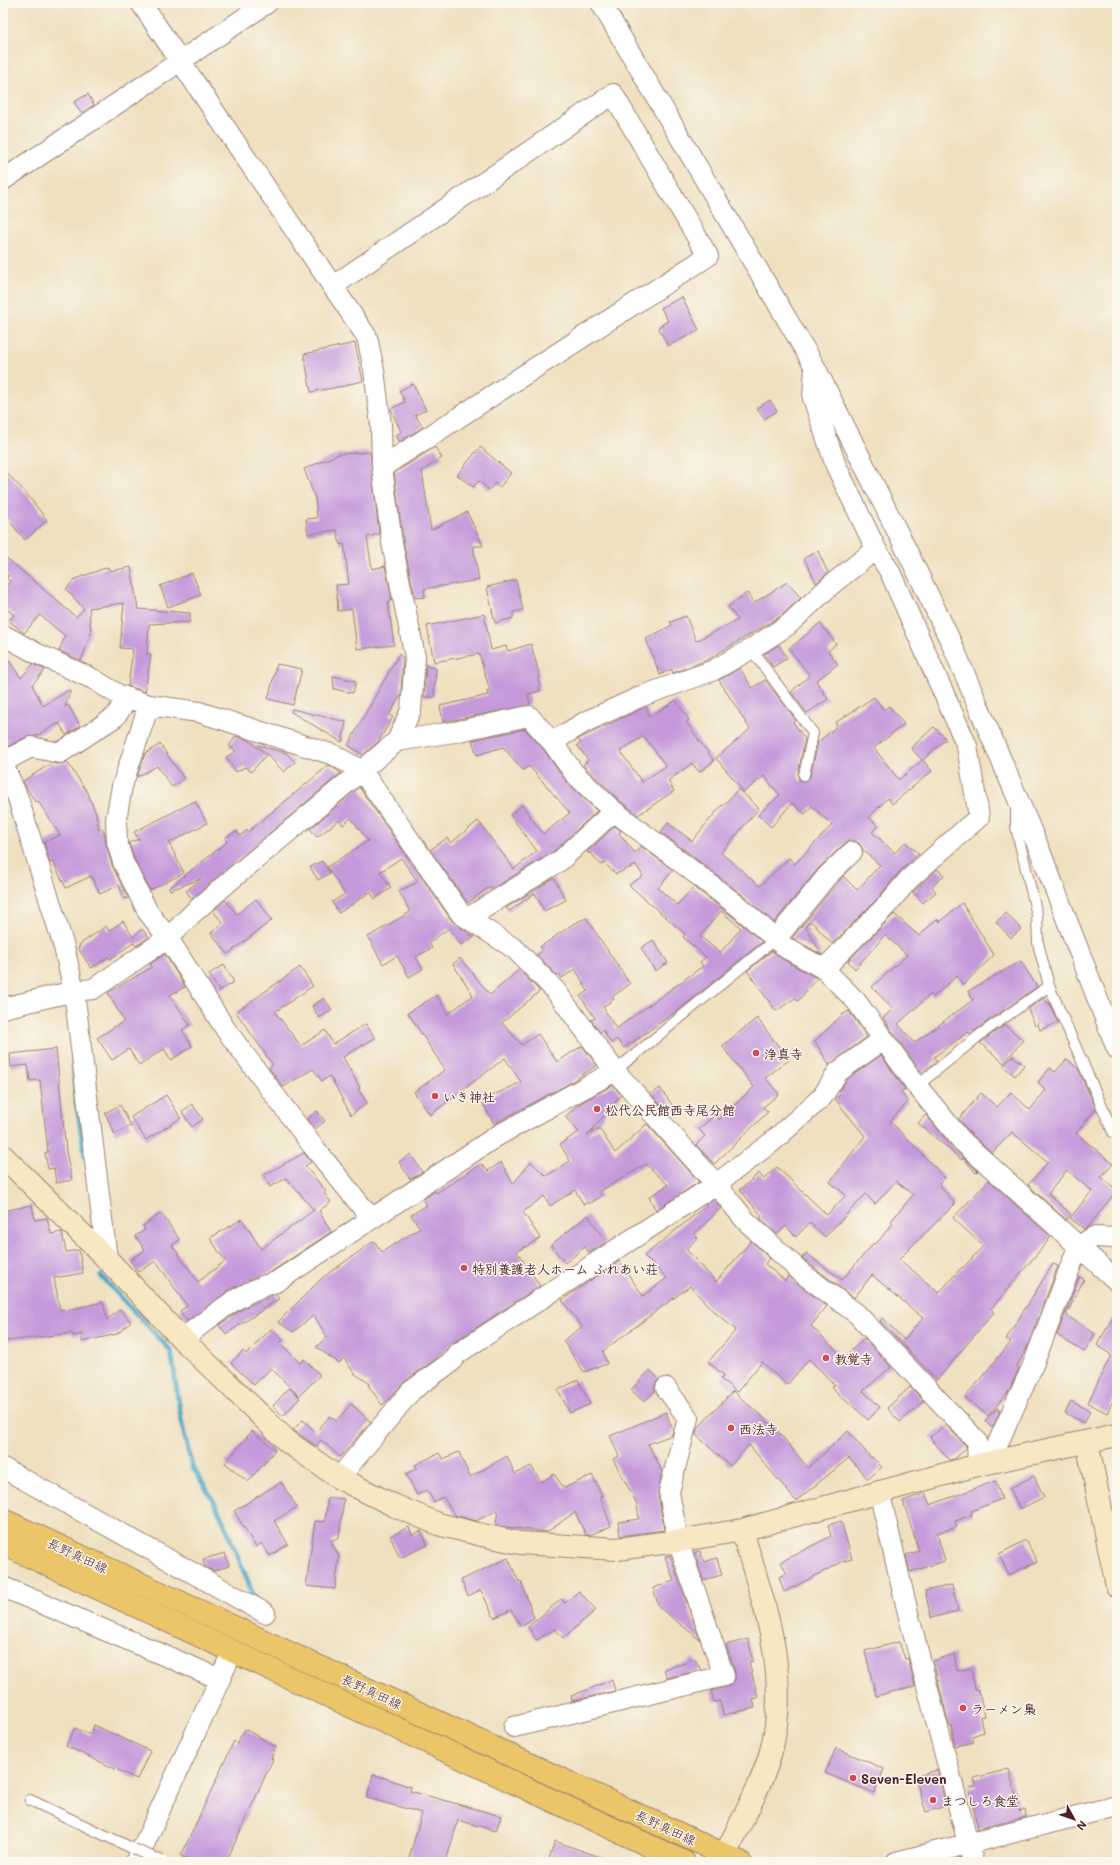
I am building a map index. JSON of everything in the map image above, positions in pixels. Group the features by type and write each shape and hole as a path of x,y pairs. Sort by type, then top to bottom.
{"main road":[{"name":"長野真田線","path":"3,1520 726,1860"},
{"name":"長野真田線","path":"3,1544 684,1862"}],"street":[{"path":"3,1008 74,991 93,989 168,938 193,913 232,879 397,742 411,710 415,657 392,543 382,467 381,425 374,370 367,337 141,3"},
{"path":"3,180 267,3"},
{"path":"601,3 815,367 951,642 1040,851 1117,1049"},
{"path":"333,286 613,94 708,256 382,467"},
{"path":"815,367 813,398 836,466 876,550 890,572 967,746 979,817 909,880 886,906 824,969"},
{"path":"552,742 592,718 642,696 712,671 751,649 788,625 831,585 876,550"},
{"path":"3,635 36,653 93,679 119,695 149,705 199,712 334,755 362,771 461,914 515,949 555,990 615,1071 716,1184 746,1221 803,1274 857,1314 977,1441 984,1464"},
{"path":"107,1259 74,991 64,947 18,798 3,763 31,747 60,753 115,717 128,698"},
{"path":"149,705 122,786 116,820 117,842 123,862 148,912 168,938 235,1042 312,1145 371,1218"},
{"path":"397,742 454,732 529,716 552,742 574,773 614,811 738,906 786,948 824,969 856,1001 917,1086 962,1141 1117,1281"},
{"path":"468,918 561,860 614,811"},
{"path":"776,939 827,876 852,852"},
{"path":"339,1478 412,1390 451,1362 457,1354 716,1184 772,1142 822,1097 838,1072 884,1039"},
{"path":"182,1339 241,1296 261,1286 276,1282 497,1136 615,1071"},
{"path":"3,1156 107,1259 182,1339 288,1442 339,1478 393,1505 438,1524 520,1543 617,1549 678,1541 742,1530 984,1464 1117,1435"},
{"path":"984,1464 1033,1365 1078,1247 1093,1237 1117,1238"},
{"path":"514,1727 724,1676 678,1541 669,1492 688,1418 666,1388"},
{"path":"1087,1442 1117,1586"},
{"path":"3,1468 265,1613"},
{"path":"878,1492 971,1853"},
{"path":"726,1860 769,1756 776,1728 779,1701 778,1672 773,1641 742,1530"},
{"path":"3,1587 220,1679"},
{"path":"135,1855 232,1652"},
{"path":"896,1862 971,1853 1117,1806"}],"lane":[{"path":"751,649 813,733 804,775"},
{"path":"1017,798 1016,827 1038,915 1038,943 1049,986 1112,1132"},
{"path":"615,1071 776,939"},
{"path":"917,1086 981,1034 1049,986"},
{"path":"30,1800 135,1855 163,1861"}],"building":[{"path":"88,94 94,105 81,113 74,102"},
{"path":"682,297 699,330 668,346 658,327 668,321 661,308"},
{"path":"355,343 363,381 311,392 304,354"},
{"path":"413,384 426,410 415,415 423,427 400,442 396,435 401,432 391,409 405,402 399,391"},
{"path":"770,400 777,411 764,419 757,408"},
{"path":"435,447 442,458 422,471 431,530 467,512 483,546 473,546 479,580 424,589 425,597 415,598 403,541 394,473"},
{"path":"480,447 511,473 500,487 495,483 489,490 479,481 473,487 457,475"},
{"path":"370,452 379,534 367,537 372,569 385,566 392,600 388,601 394,645 357,649 352,609 338,611 336,585 349,584 344,544 340,545 337,530 308,534 306,519 317,518 315,498 304,469 339,454"},
{"path":"3,469 25,492 47,520 25,540 3,514"},
{"path":"818,551 828,573 816,583 804,558"},
{"path":"3,555 76,617 84,609 66,589 75,579 108,567 110,571 131,567 138,609 190,613 190,622 149,624 147,654 151,654 145,692 128,686 133,649 120,648 124,603 89,608 91,633 81,661 59,651 65,636 40,615 24,633 9,621 14,615 3,606 3,590 10,581 6,578 8,576 3,571"},
{"path":"192,573 201,595 168,607 160,586"},
{"path":"516,580 523,610 513,612 513,618 495,623 487,587"},
{"path":"787,582 801,598 781,616 707,660 673,673 671,669 660,675 646,639 672,625 670,622 686,616 696,641 738,620 728,607 747,593 754,603"},
{"path":"484,614 491,650 506,646 508,651 531,644 540,677 538,678 540,691 528,694 530,705 443,722 440,706 488,695 487,691 490,691 479,654 434,662 427,626"},
{"path":"820,623 836,644 828,651 838,664 816,681 828,699 807,713 791,692 810,675 789,649"},
{"path":"779,645 787,658 773,667 764,654"},
{"path":"3,652 21,678 33,664 45,670 32,685 43,706 71,689 65,707 68,705 80,726 66,735 59,723 36,736 26,737 3,749"},
{"path":"399,654 403,658 401,695 389,715 393,717 378,742 363,755 348,745"},
{"path":"277,664 302,669 293,705 268,699"},
{"path":"426,665 436,669 434,697 424,697"},
{"path":"740,668 752,688 765,680 796,720 793,722 805,739 798,774 799,780 806,781 810,777 818,742 837,726 835,723 874,697 884,710 889,706 904,724 874,748 899,780 922,760 911,748 934,727 946,739 923,760 932,771 892,804 888,798 869,817 878,826 872,832 895,853 905,842 919,854 900,871 878,898 832,944 811,921 805,926 822,955 792,938 843,876 857,890 880,865 863,850 860,844 855,841 847,841 818,869 774,923 745,897 661,832 668,823 692,841 722,805 723,806 738,789 759,808 721,853 760,886 789,858 795,864 832,825 812,806 805,814 792,803 771,827 758,815 780,795 764,776 744,792 716,758 750,729 719,680"},
{"path":"333,676 356,681 353,693 334,689"},
{"path":"676,700 689,720 686,722 714,761 699,772 692,763 668,781 674,791 638,815 618,799 583,765 588,760 577,745 581,743 578,739 646,707 650,717","holes":["644,736 666,766 642,782 620,751"]},
{"path":"292,709 346,722 342,742 291,712"},
{"path":"525,729 543,749 566,781 597,811 554,851 492,889 491,886 468,903 430,850 447,838 451,843 478,821 514,869 537,851 510,815 522,805 543,834 570,813 529,766 523,770 503,747 477,755 472,740"},
{"path":"236,736 249,740 266,755 251,772 245,767 236,772 226,757 236,751 229,746"},
{"path":"160,744 184,779 172,787 157,766 137,777 145,754"},
{"path":"258,745 286,753 295,762 284,772"},
{"path":"67,762 88,793 96,814 99,830 102,828 105,835 106,845 112,865 128,898 125,899 119,885 100,894 91,876 66,888 53,862 50,863 44,842 60,835 38,801 35,802 23,781 52,763 58,764"},
{"path":"329,765 341,773 192,899 186,891 201,879 170,890 169,888 227,842 225,838 237,831 240,836 247,830 248,832"},
{"path":"359,787 452,921 474,937 461,945 449,928 429,943 432,948 416,957 423,969 409,977 397,956 383,964 368,937 410,912 399,891 418,882 401,858 380,872 391,888 375,899 370,892 339,913 332,902 345,894 327,867 368,841 351,818 343,825 339,820 317,837 310,829"},
{"path":"195,801 207,823 169,843 184,873 150,890 134,858 129,843 139,839 134,832"},
{"path":"615,826 621,831 619,833 635,853 641,846 673,870 658,888 677,905 694,887 731,915 762,942 680,1009 624,1048 617,1039 611,1043 603,1030 600,1032 591,1020 595,1018 580,996 588,991 575,969 562,978 559,974 557,976 537,955 543,950 540,947 573,924 586,918 630,984 612,997 614,999 603,1007 616,1029 703,966 700,962 706,957 683,937 685,934 629,885 643,876 636,865 616,874 604,863 601,865 590,852 589,854 587,852","holes":["721,911 741,928 720,953 700,936"]},
{"path":"322,861 330,873 318,880 310,867"},
{"path":"937,869 944,875 932,887 936,892 923,903 913,892"},
{"path":"554,878 566,900 544,911 535,893 509,911 506,908"},
{"path":"256,899 272,920 228,954 211,933 223,923 213,911 225,900 237,914"},
{"path":"962,903 994,955 963,985 957,976 933,997 931,994 898,1024 914,1043 973,1000 968,991 1021,961 1037,987 970,1034 968,1032 934,1057 937,1060 922,1073 883,1018 893,1009 872,987 907,955 885,935 855,969 848,961 894,914 919,936 937,919 940,922"},
{"path":"1006,913 1021,929 1011,938 996,922"},
{"path":"123,921 133,937 142,929 149,937 136,946 133,943 110,959 108,957 91,968 78,948 80,947 79,945 106,926 109,931"},
{"path":"653,940 668,963 655,971 641,948"},
{"path":"772,951 780,958 817,978 798,1001 795,998 776,1011 747,971"},
{"path":"165,954 185,987 170,995 190,1025 182,1030 192,1046 171,1060 164,1049 139,1065 129,1049 112,1060 97,1038 124,1021 108,993 152,967 150,964"},
{"path":"460,958 490,995 519,970 540,991 502,1023 522,1045 538,1034 557,1062 582,1046 597,1065 568,1084 494,1124 482,1101 521,1082 505,1058 430,1115 414,1092 445,1070 408,1013 437,995 448,1014 473,995 453,964"},
{"path":"224,965 234,982 219,991 209,974"},
{"path":"300,967 313,986 275,1012 301,1046 325,1030 333,1044 366,1024 375,1038 343,1057 360,1088 358,1089 367,1103 351,1115 330,1076 322,1081 313,1069 283,1087 269,1068 273,1065 236,1012"},
{"path":"324,998 332,1010 319,1018 312,1006"},
{"path":"1044,998 1047,1003 1049,1003 1058,1023 1040,1030 1038,1023 1035,1026 1028,1009"},
{"path":"849,1011 867,1037 829,1065 815,1041 842,1015"},
{"path":"757,1018 789,1060 765,1078 779,1094 763,1107 768,1112 714,1164 696,1145 705,1136 699,1129 715,1115 719,1120 754,1087 722,1046"},
{"path":"1005,1025 1023,1040 1004,1063 980,1043"},
{"path":"56,1049 66,1151 72,1180 56,1183 54,1168 48,1169 45,1153 48,1152 40,1080 30,1081 28,1065 11,1067 10,1054"},
{"path":"881,1055 905,1089 901,1092 908,1102 890,1121 945,1178 939,1184 955,1204 899,1259 939,1293 983,1246 953,1218 989,1180 1051,1237 991,1309 994,1312 937,1380 880,1321 883,1318 904,1340 923,1318 872,1275 854,1298 802,1258 806,1253 842,1280 874,1243 876,1244 893,1223 891,1221 913,1195 896,1181 875,1204 866,1194 825,1237 810,1222 796,1237 786,1226 777,1234 760,1218 762,1216 740,1190 759,1173 764,1179 777,1167 827,1215 846,1195 830,1182 865,1136 835,1099 841,1094 839,1092 846,1080"},
{"path":"1013,1056 1024,1065 1015,1076 1003,1066"},
{"path":"1067,1059 1078,1069 1096,1109 1076,1133 1113,1164 1101,1177 1117,1190 1088,1227 1084,1229 1070,1218 1092,1191 1067,1170 1048,1194 1071,1214 1066,1220 1028,1185 1048,1162 1012,1132 992,1153 970,1133 959,1119 981,1093 997,1107 1011,1092 1030,1110 1046,1090 1038,1082 1050,1068 1055,1072"},
{"path":"613,1085 621,1095 587,1136 599,1128 615,1153 647,1124 699,1182 656,1210 649,1197 668,1185 646,1164 599,1192 602,1196 589,1204 587,1202 584,1205 575,1190 550,1206 544,1196 523,1212 540,1238 517,1252 540,1286 451,1344 443,1354 404,1382 382,1405 368,1385 370,1384 354,1373 344,1358 339,1363 316,1347 327,1337 314,1315 293,1332 278,1322 322,1278 374,1241 382,1252 420,1228 411,1215 427,1205 423,1199 435,1191 436,1193 482,1164 488,1171 501,1162 513,1184 531,1162 546,1176 570,1161 560,1144 579,1132 565,1117 579,1104"},
{"path":"660,1088 673,1106 666,1111 651,1094"},
{"path":"166,1095 181,1118 146,1140 131,1117"},
{"path":"192,1104 203,1119 192,1127 182,1112"},
{"path":"120,1105 131,1126 115,1134 105,1113"},
{"path":"317,1111 325,1121 315,1129 307,1119"},
{"path":"926,1115 953,1148 978,1171 976,1173 963,1158 962,1160 918,1123"},
{"path":"304,1153 311,1162 305,1166 326,1191 324,1193 331,1202 319,1211 331,1232 271,1272 232,1288 187,1321 180,1311 187,1306 156,1261 138,1272 130,1260 145,1250 135,1236 145,1230 143,1226 161,1213 180,1240 172,1245 198,1282 225,1261 210,1238 242,1219 261,1249 314,1210 286,1178 270,1187 264,1175"},
{"path":"411,1154 422,1172 410,1179 399,1162"},
{"path":"714,1199 721,1208 694,1234 698,1238 686,1249 716,1282 751,1241 769,1258 765,1264 785,1281 788,1276 827,1306 811,1326 844,1358 864,1338 891,1367 863,1391 880,1407 868,1420 844,1398 842,1399 832,1386 835,1385 809,1359 787,1385 762,1362 737,1392 721,1379 724,1375 708,1362 736,1330 711,1309 690,1286 603,1351 607,1364 584,1372 563,1341 582,1327 562,1300 619,1261 643,1296 667,1278 644,1256"},
{"path":"32,1205 35,1220 47,1218 51,1234 62,1232 66,1252 79,1250 83,1273 54,1278 60,1310 64,1309 64,1311 103,1302 107,1320 120,1309 131,1322 117,1334 82,1342 82,1334 73,1336 72,1333 7,1341 3,1317 3,1211"},
{"path":"588,1215 606,1242 589,1253 585,1247 565,1263 551,1245"},
{"path":"1053,1264 1058,1266 1026,1350 1017,1366 1019,1368 1009,1391 988,1416 965,1397 1011,1342 1006,1339"},
{"path":"1079,1277 1084,1279 1066,1315 1095,1334 1084,1352 1057,1335"},
{"path":"275,1294 279,1299 226,1334 219,1325 244,1308"},
{"path":"1117,1311 1117,1393 1107,1413 1088,1403 1111,1355 1097,1345"},
{"path":"271,1329 283,1340 280,1343 300,1363 304,1359 320,1375 299,1396 271,1368 254,1385 231,1363 243,1351 246,1354"},
{"path":"650,1370 659,1379 655,1384 655,1391 644,1402 631,1390"},
{"path":"578,1380 590,1404 570,1413 558,1390"},
{"path":"910,1387 924,1401 900,1422 887,1408"},
{"path":"289,1388 300,1398 283,1416 273,1406"},
{"path":"733,1391 776,1429 808,1468 848,1431 871,1458 872,1457 882,1467 868,1479 849,1458 796,1501 749,1445 730,1466 696,1435 697,1429"},
{"path":"1071,1401 1090,1411 1084,1423 1065,1413"},
{"path":"351,1404 371,1422 340,1457 321,1440 316,1446 293,1430 303,1420 316,1432 330,1416 336,1421"},
{"path":"997,1408 1000,1410 992,1428 985,1421"},
{"path":"666,1412 673,1431 672,1435 648,1444 662,1471 658,1494 664,1530 620,1536 618,1522 639,1519 637,1504 613,1459 619,1456 610,1436"},
{"path":"946,1425 966,1446 966,1449 954,1459 949,1460 930,1437"},
{"path":"252,1431 275,1450 248,1482 225,1463"},
{"path":"459,1452 470,1477 507,1456 515,1474 531,1466 541,1482 554,1474 564,1488 592,1475 602,1496 600,1496 611,1526 590,1535 586,1535 575,1512 547,1532 498,1526 496,1525 498,1510 476,1521 455,1515 443,1497 434,1502 427,1490 417,1495 406,1474 417,1468 415,1465 439,1453 443,1459"},
{"path":"1034,1476 1044,1497 1020,1509 1010,1488"},
{"path":"995,1481 1002,1499 971,1511 972,1515 955,1521 957,1527 937,1533 945,1561 910,1572 906,1555 919,1551 903,1501 925,1493 930,1505"},
{"path":"281,1482 297,1507 274,1521 288,1544 270,1556 262,1543 256,1547 234,1511"},
{"path":"328,1497 344,1499 339,1537 331,1541 339,1557 335,1589 306,1586 315,1521 325,1522"},
{"path":"841,1521 852,1559 842,1562 784,1592 779,1577 787,1574 781,1562 831,1536 828,1525"},
{"path":"409,1527 412,1535 421,1531 428,1545 400,1558 390,1536"},
{"path":"1026,1540 1037,1562 1009,1575 999,1554"},
{"path":"700,1551 704,1562 717,1558 722,1575 703,1580 694,1553"},
{"path":"225,1553 229,1566 213,1571 205,1567 203,1559"},
{"path":"670,1555 700,1640 659,1607 653,1588 674,1581 665,1557"},
{"path":"508,1558 519,1582 521,1581 534,1618 521,1626 511,1610 494,1618 481,1590 468,1596 461,1580"},
{"path":"952,1585 958,1611 931,1618 925,1591"},
{"path":"579,1591 596,1610 563,1638 555,1629 537,1640 528,1627 561,1599 565,1603"},
{"path":"748,1639 753,1661 749,1662 758,1698 753,1699 755,1708 723,1715 720,1701 714,1702 711,1691 727,1687 732,1684 735,1679 735,1672 726,1645"},
{"path":"899,1642 905,1659 908,1658 915,1686 876,1696 865,1651"},
{"path":"954,1654 957,1671 971,1668 975,1689 978,1689 985,1716 980,1717 983,1732 972,1736 974,1742 955,1746 951,1725 949,1725 933,1661"},
{"path":"694,1658 701,1670 667,1678 664,1669 686,1663"},
{"path":"612,1680 615,1691 572,1701 571,1696"},
{"path":"94,1725 150,1751 137,1779 66,1746 75,1728 90,1735"},
{"path":"245,1729 276,1747 271,1758 273,1759 226,1862 195,1862 181,1856 234,1741 237,1743"},
{"path":"836,1748 884,1769 874,1793 825,1773"},
{"path":"1009,1769 1020,1812 1025,1810 1026,1817 978,1829 969,1788 976,1786 974,1778"},
{"path":"937,1770 946,1806 926,1812 915,1777"},
{"path":"373,1774 411,1787 410,1791 501,1816 496,1831 458,1820 446,1862 408,1862 422,1813 367,1798"},
{"path":"555,1841 608,1860 607,1862 548,1862"}],"waterway":[{"path":"5,792 18,830"},
{"path":"73,1059 75,1094 85,1156"},
{"path":"101,1276 171,1351 182,1425 192,1466 213,1500 226,1527 255,1599"}],"place":[{"name":"浄真寺","path":"756,1053"},
{"name":"いき神社","path":"435,1096"},
{"name":"松代公民館西寺尾分館","path":"597,1109"},
{"name":"特別養護老人ホーム ふれあい荘","path":"464,1268"},
{"name":"教覚寺","path":"826,1358"},
{"name":"西法寺","path":"731,1428"},
{"name":"ラーメン梟","path":"963,1708"},
{"name":"Seven-Eleven","path":"853,1778"},
{"name":"まつしろ食堂","path":"933,1800"}]}
